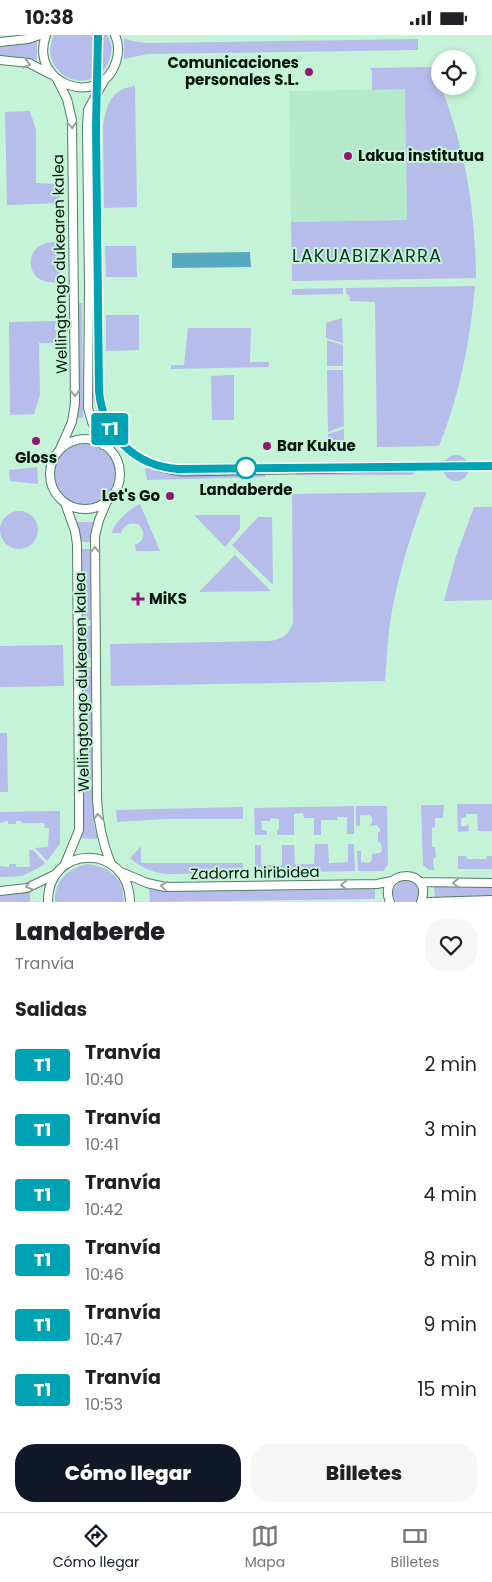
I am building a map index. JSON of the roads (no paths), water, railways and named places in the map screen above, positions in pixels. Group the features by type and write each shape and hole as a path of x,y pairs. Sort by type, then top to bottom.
{"main road":[{"path":"0,42 28,39 40,35"},
{"name":"Wellingtongo dukearen kalea","path":"46,35 44,43 45,63 67,99 72,125 75,393 73,418 60,449"},
{"name":"Wellingtongo dukearen kalea","path":"103,445 92,422 88,408 90,285 87,128 88,110 105,79 112,72 117,59 118,45 115,35"},
{"path":"0,60 28,63 70,86 83,87 96,84 105,79"},
{"path":"81,439 89,439 103,445 116,457 120,472 117,488 108,501 101,505 79,509 65,503 54,491 50,475 54,458 66,444 81,439"},
{"name":"Wellingtongo dukearen kalea","path":"108,501 98,520 95,536 97,799 98,827 111,863"},
{"name":"Wellingtongo dukearen kalea","path":"65,503 75,531 77,544 80,800 79,830 66,864"},
{"path":"0,891 27,888 56,874 66,864 76,859 88,857 111,863 121,873 128,886 130,902"},
{"name":"Zadorra hiribidea","path":"121,873 147,883 172,887 377,884 392,881 406,875 416,878 420,882"},
{"path":"48,902 48,892 56,874"},
{"path":"390,902 388,894 392,881"},
{"path":"421,902 424,897 420,882 492,883"},
{"path":"429,902 492,900"}],"tram line":[{"path":"95,35 92,126 95,391 98,408 104,424 122,450 135,460 149,467 165,473 182,476 492,470"},
{"name":"T1","path":"98,35 96,127 99,391 105,420 123,446 137,457 149,463 164,468 178,469 492,466"}],"place":[{"name":"Comunicaciones personales S.L.","path":"309,72"},
{"name":"Lakua institutua","path":"348,156"},
{"name":"Gloss","path":"36,441"},
{"name":"Bar Kukue","path":"267,446"},
{"name":"Landaberde","path":"246,468"},
{"name":"Let's Go","path":"170,496"},
{"name":"MiKS","path":"138,599"}],"district":[{"name":"LAKUABIZKARRA","path":"367,256"}]}
